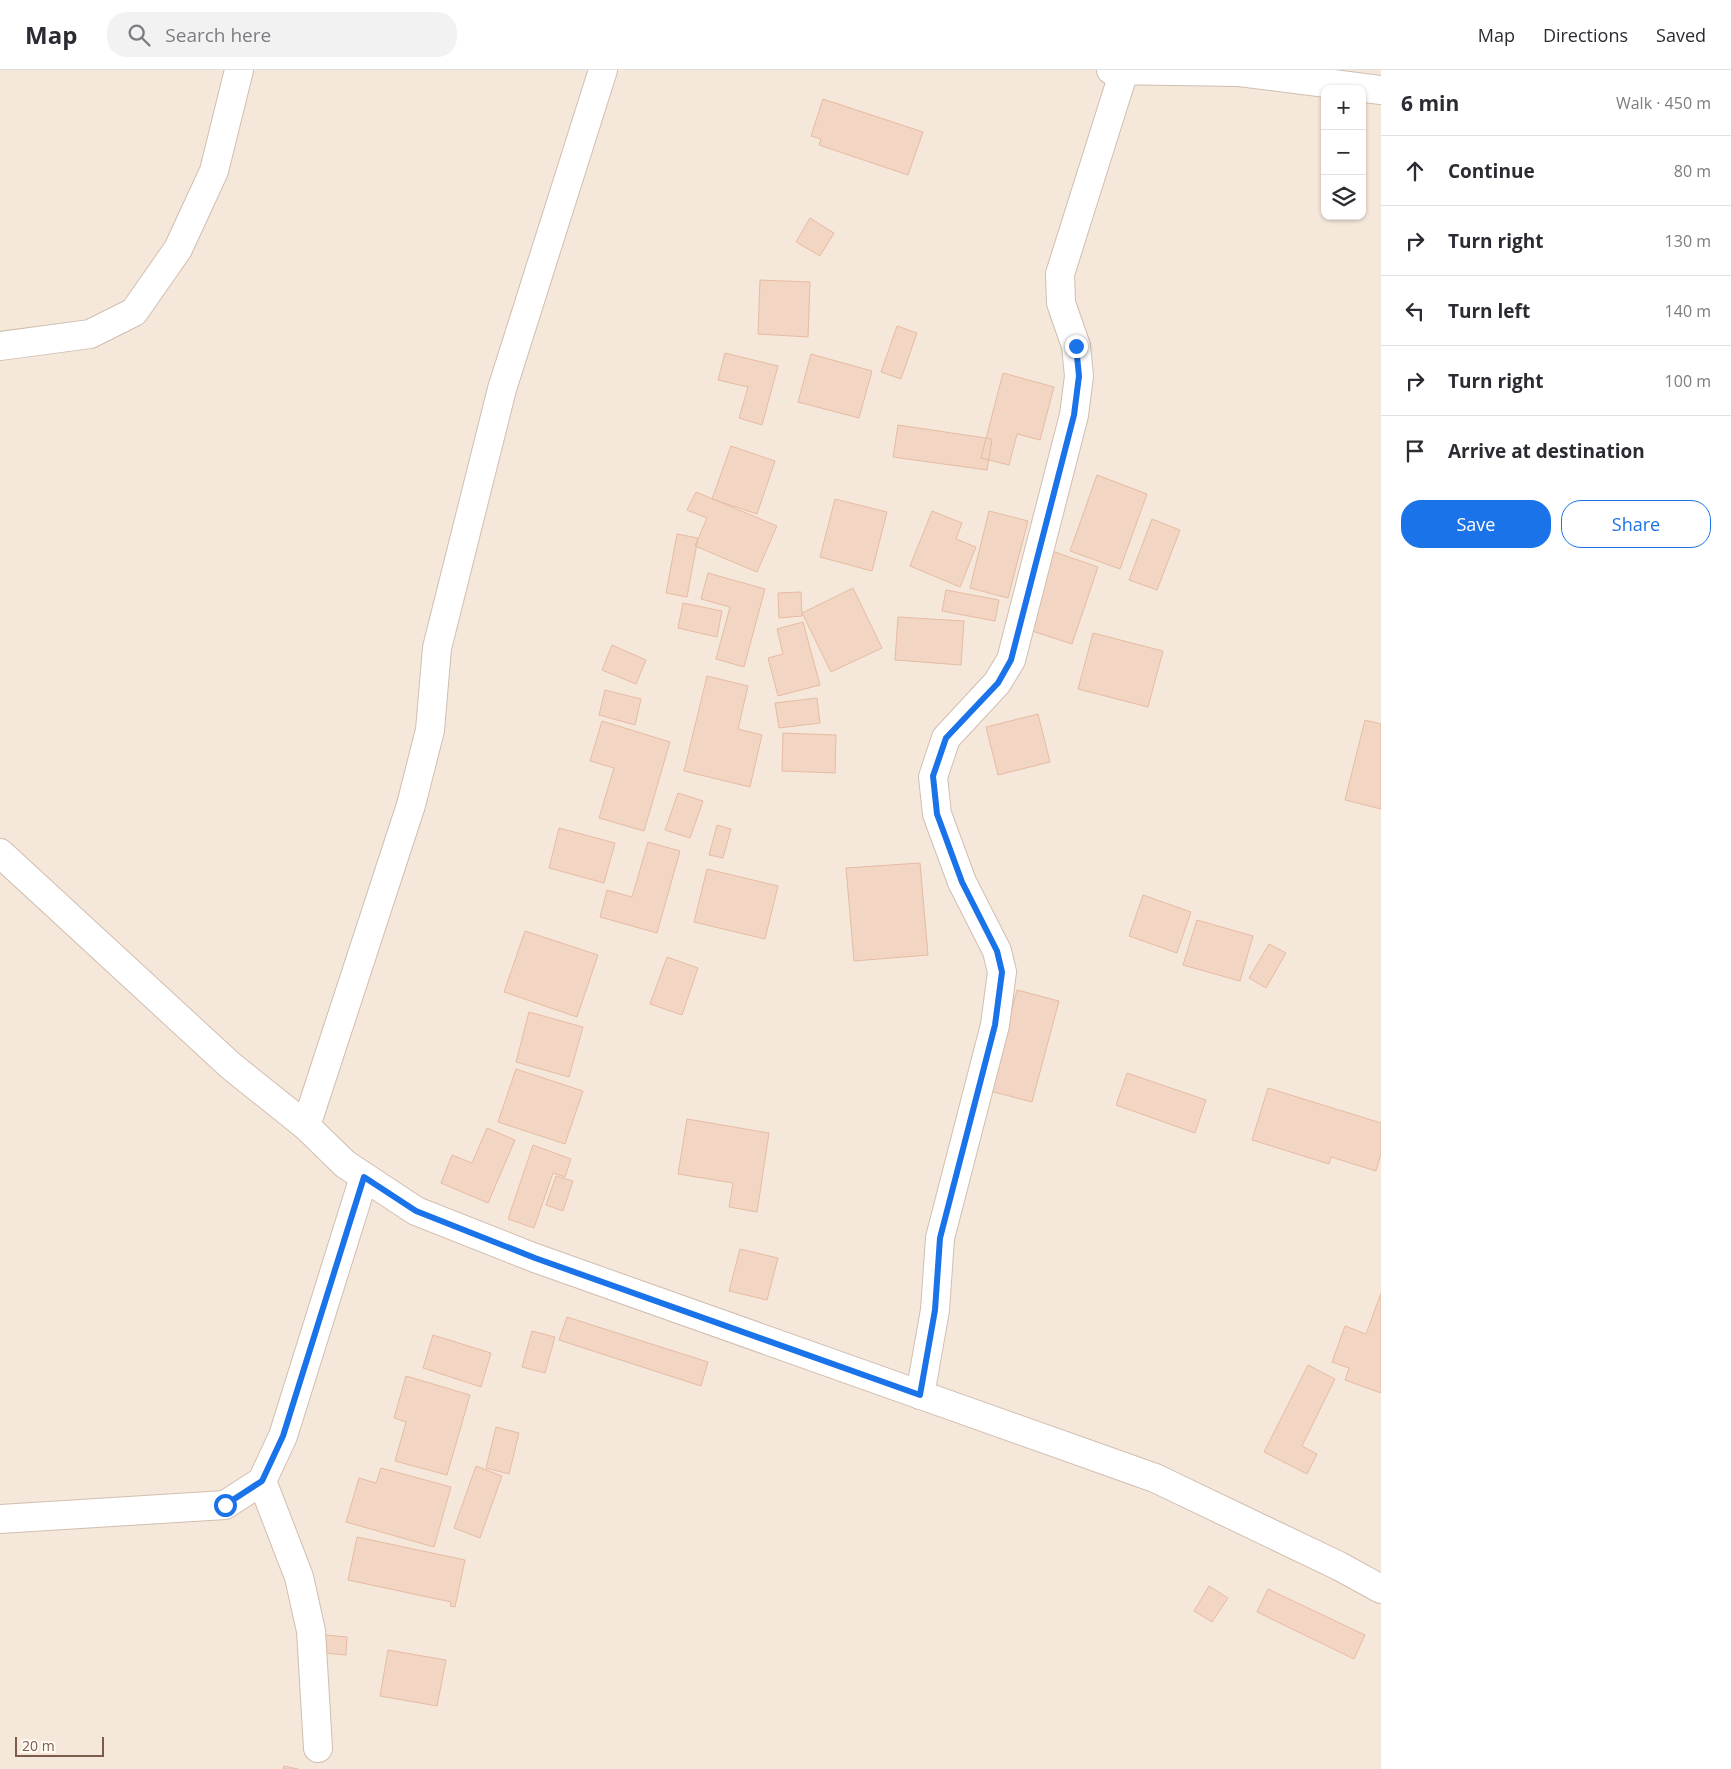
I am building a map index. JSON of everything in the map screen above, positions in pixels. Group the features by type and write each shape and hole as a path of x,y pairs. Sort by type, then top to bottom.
{"street":[{"path":"0,346 90,334 134,312 178,249 214,171 239,70"},
{"path":"306,1126 411,805 430,730 437,648 500,398 603,70"},
{"path":"920,1395 935,1310 940,1238 995,1025 1002,972 997,951 962,882 937,814 933,776 946,738 998,683 1011,660 1074,415 1079,376 1076,346 1061,303 1060,274 1118,70 1239,72 1381,90"},
{"path":"0,853 232,1066 306,1126 345,1164 416,1211 535,1258 1155,1478 1339,1566 1381,1589"},
{"path":"0,1519 225,1505 262,1481 283,1436 364,1177"},
{"path":"262,1481 298,1577 311,1631 318,1748"}],"shaded area":[{"path":"0,70 1381,70 1381,1769 0,1769"}],"building":[{"path":"823,99 923,132 908,175 819,145 821,139 811,136"},
{"path":"810,218 834,233 820,256 796,242"},
{"path":"760,280 810,282 808,337 758,334"},
{"path":"897,326 917,333 901,379 881,372"},
{"path":"725,353 778,366 762,425 739,418 748,387 718,380"},
{"path":"811,354 872,371 859,418 798,402"},
{"path":"1003,373 1054,387 1040,440 1017,434 1009,465 981,458"},
{"path":"898,425 992,439 987,470 893,457"},
{"path":"731,446 775,461 757,514 712,499"},
{"path":"1097,475 1147,494 1120,569 1070,551"},
{"path":"696,492 777,526 757,572 695,546 707,518 687,510"},
{"path":"835,499 887,512 872,571 820,557"},
{"path":"932,511 962,523 956,539 976,547 960,587 910,566"},
{"path":"989,511 1028,521 1008,598 970,588"},
{"path":"1152,519 1180,530 1157,590 1129,580"},
{"path":"677,534 698,538 687,597 666,593"},
{"path":"1049,550 1098,567 1072,644 1023,628"},
{"path":"708,573 765,589 744,667 716,659 730,607 701,599"},
{"path":"853,588 882,648 831,672 802,613"},
{"path":"946,590 999,600 995,621 942,611"},
{"path":"801,592 802,616 779,618 778,593"},
{"path":"683,603 722,611 717,637 678,628"},
{"path":"898,617 964,621 961,665 895,660"},
{"path":"803,622 820,685 778,696 768,658 783,654 777,629"},
{"path":"1093,633 1163,651 1148,707 1078,689"},
{"path":"612,645 646,660 636,684 602,670"},
{"path":"707,676 748,686 738,729 762,735 750,787 684,771"},
{"path":"605,690 641,699 635,725 599,715"},
{"path":"817,698 820,723 779,728 775,703"},
{"path":"1038,714 1050,762 998,775 986,727"},
{"path":"1365,720 1381,724 1381,809 1345,800"},
{"path":"602,721 670,742 644,831 599,818 614,768 590,761"},
{"path":"783,733 836,735 835,773 782,771"},
{"path":"678,793 703,801 690,838 665,830"},
{"path":"717,825 731,829 723,858 709,855"},
{"path":"559,828 615,843 604,883 549,868"},
{"path":"648,842 680,851 657,933 600,917 607,890 632,897"},
{"path":"920,863 928,955 854,961 846,868"},
{"path":"707,869 778,886 765,939 694,922"},
{"path":"1143,895 1191,912 1177,953 1129,936"},
{"path":"1197,920 1253,936 1240,981 1183,965"},
{"path":"525,931 598,955 577,1017 504,992"},
{"path":"1269,944 1286,953 1266,988 1249,978"},
{"path":"667,957 698,968 682,1015 650,1004"},
{"path":"1017,990 1059,1001 1032,1102 990,1091"},
{"path":"529,1012 583,1027 569,1077 516,1062"},
{"path":"516,1069 583,1091 565,1144 498,1122"},
{"path":"1127,1073 1206,1100 1195,1133 1116,1105"},
{"path":"1268,1088 1381,1123 1381,1154 1376,1171 1331,1157 1329,1164 1252,1140"},
{"path":"687,1119 769,1133 757,1212 729,1207 733,1183 678,1174"},
{"path":"487,1128 515,1140 488,1203 441,1183 452,1155 472,1163"},
{"path":"533,1145 571,1159 565,1177 553,1173 534,1228 508,1219"},
{"path":"556,1176 573,1181 563,1211 546,1205"},
{"path":"740,1249 778,1258 767,1300 729,1291"},
{"path":"1381,1293 1381,1393 1345,1380 1349,1368 1332,1362 1345,1326 1366,1334"},
{"path":"567,1317 708,1362 701,1386 559,1340"},
{"path":"532,1331 555,1337 545,1373 522,1367"},
{"path":"433,1335 491,1353 481,1387 423,1368"},
{"path":"1308,1365 1335,1379 1302,1446 1317,1454 1307,1474 1264,1452"},
{"path":"406,1376 470,1395 447,1475 395,1461 406,1422 394,1418"},
{"path":"496,1427 519,1433 509,1474 486,1468"},
{"path":"476,1466 502,1476 480,1538 454,1528"},
{"path":"381,1468 451,1487 434,1547 346,1522 359,1478 376,1483"},
{"path":"357,1537 465,1560 455,1607 450,1606 451,1602 348,1580"},
{"path":"1209,1586 1228,1598 1212,1622 1194,1611"},
{"path":"1268,1589 1365,1635 1354,1659 1257,1612"},
{"path":"315,1634 347,1637 346,1655 313,1652"},
{"path":"388,1650 446,1660 437,1706 380,1696"},
{"path":"284,1766 298,1769 283,1769"}],"route":[{"path":"225,1505 262,1481 283,1436 364,1177 416,1211 535,1258 920,1395 935,1310 940,1238 995,1025 1002,972 997,951 962,882 937,814 933,776 946,738 998,683 1011,660 1074,415 1079,376 1076,346"}]}
